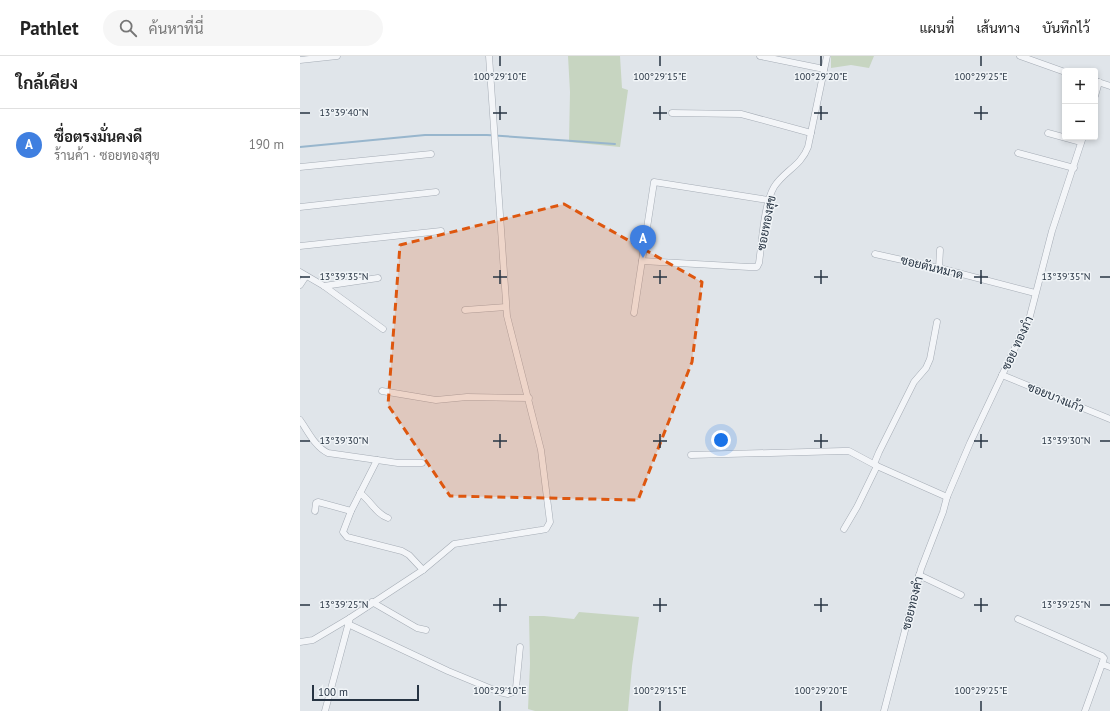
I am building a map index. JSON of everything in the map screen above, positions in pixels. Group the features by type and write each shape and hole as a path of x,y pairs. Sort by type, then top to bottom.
{"street":[{"path":"300,60 337,56"},
{"path":"300,642 313,640 349,622 372,602 423,570 454,544 541,530 546,529 549,526 550,522 544,466 528,398 510,332 506,307 489,56"},
{"path":"760,56 824,69"},
{"name":"ซอยทองสุข","path":"642,261 749,267 757,266 759,263 768,200 774,187 800,162 805,154 811,133 827,56"},
{"path":"1020,56 1062,71"},
{"path":"1098,82 1110,86"},
{"path":"672,113 741,114 811,133"},
{"path":"1048,133 1062,136"},
{"name":"ซอย ทองภํา","path":"947,497 970,443 1027,324 1052,231 1082,140"},
{"path":"1018,153 1074,168"},
{"path":"300,167 431,154"},
{"path":"634,313 654,182 768,200"},
{"path":"300,205 436,192"},
{"path":"300,246 441,231"},
{"path":"939,268 940,250"},
{"name":"ซอยตันหมาด","path":"875,254 939,268 1035,293"},
{"path":"300,272 324,286 383,329"},
{"path":"300,285 306,276"},
{"path":"324,286 378,278"},
{"path":"465,310 506,307"},
{"path":"844,529 857,507 876,465 879,452 914,382 926,368 930,359 937,322"},
{"name":"ซอยบางแก้ว","path":"1002,375 1110,419"},
{"path":"382,392 436,400 467,397 528,398"},
{"path":"300,420 323,451 328,453 398,463 422,463"},
{"path":"691,455 843,450 947,497"},
{"path":"377,460 351,510 343,529 344,534 347,537 402,551 409,555 423,570"},
{"path":"360,493 380,515 388,518"},
{"name":"ซอยทองคำ","path":"884,711 919,573 943,512 947,497"},
{"path":"315,511 316,503 318,502 351,510"},
{"path":"919,573 961,595"},
{"path":"372,602 417,628 426,630"},
{"path":"1018,619 1104,658 1085,711"},
{"path":"349,622 448,672 499,692 508,694 513,692 516,688 520,647"},
{"path":"324,711 349,622"},
{"path":"1102,664 1110,667"}],"highlighted area":[{"path":"564,204 702,282 692,362 638,500 450,496 388,405 400,245"}],"green space":[{"path":"568,56 620,56 622,88 628,90 620,147 569,142 570,92"},
{"path":"831,56 874,56 869,68 851,65 831,68"},
{"path":"579,612 639,617 632,666 628,711 535,711 528,709 530,664 529,616 574,619"}],"waterway":[{"path":"300,147 425,135 487,135 615,144"}],"place":[{"name":"ซื่อตรงมั่นคงดี","path":"643,258"}]}
